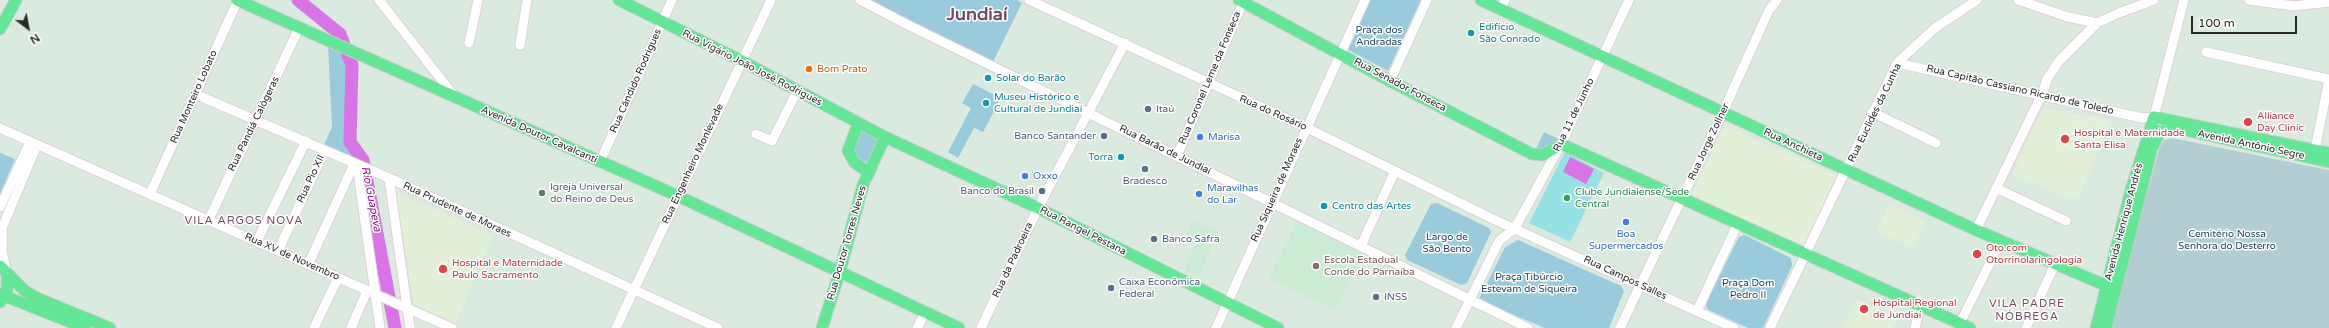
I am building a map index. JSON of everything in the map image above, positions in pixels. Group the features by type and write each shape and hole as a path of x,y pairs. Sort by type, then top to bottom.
{"main road":[{"path":"0,29 16,0"},
{"name":"Avenida Doutor Cavalcanti","path":"238,0 678,196 959,328"},
{"name":"Rua Vigário João José Rodrigues","path":"619,0 742,61 885,137"},
{"name":"Rua Anchieta","path":"1481,0 1503,5 1602,55 1847,170 1976,230 2107,286"},
{"name":"Rua Senador Fonseca","path":"1242,1 1340,52 1390,81 1532,154 1544,154 1561,144"},
{"name":"Avenida Henrique Andrés","path":"2096,328 2136,190 2152,148 2155,131 2154,116"},
{"name":"Avenida Antônio Segre","path":"2154,116 2329,153"},
{"path":"858,124 848,151 854,162 869,173"},
{"name":"Avenida Antônio Segre","path":"2155,131 2176,128 2329,162"},
{"name":"Rua Rangel Pestana","path":"885,137 1038,208 1278,328"},
{"name":"Rua Doutor Torres Neves","path":"822,328 840,271 863,185 885,137"},
{"path":"1561,144 1807,253 1965,326"},
{"name":"Avenida Henrique Andrés","path":"2106,328 2136,190"},
{"path":"3,270 2,297 85,328"},
{"path":"3,270 25,292 110,328"},
{"path":"2107,286 2111,291 2109,315"}],"street":[{"name":"Rua Monteiro Lobato","path":"150,194 238,0"},
{"path":"379,0 456,98"},
{"path":"469,43 478,0"},
{"path":"520,45 527,0"},
{"name":"Rua Cândido Rodrigues","path":"600,162 672,0"},
{"name":"Rua Engenheiro Monlevade","path":"616,328 771,0"},
{"name":"Rua Barão de Jundiaí","path":"860,0 1528,328"},
{"name":"Rua do Rosário","path":"1029,0 1305,127 1495,220 1515,228"},
{"path":"1049,9 1053,0"},
{"name":"Rua Siqueira de Moraes","path":"1216,328 1305,127 1365,0"},
{"path":"1390,81 1427,0"},
{"name":"Rua 11 de Junho","path":"1515,228 1561,144 1629,0"},
{"name":"Rua Jorge Zollner","path":"1620,328 1723,112 1769,10 1777,0"},
{"name":"Rua Euclides da Cunha","path":"1770,328 1847,170 1872,112 1897,63 1935,28 1977,0"},
{"path":"2018,0 2068,17 2097,23"},
{"path":"1976,230 2042,94 2047,79 2060,60 2097,23 2154,0"},
{"name":"Avenida Henrique Andrés","path":"2154,116 2184,0"},
{"path":"2249,0 2294,6 2329,2"},
{"name":"Rua Coronel Leme da Fonseca","path":"1177,156 1242,1"},
{"name":"Rua Pandiá Calógeras","path":"209,219 299,28"},
{"name":"Rua da Padroeira","path":"981,328 1038,208 1125,43"},
{"path":"2206,52 2329,79 2315,150"},
{"name":"Rua Capitão Cassiano Ricardo de Toledo","path":"1897,63 2042,94 2142,118 2154,116"},
{"path":"756,134 772,141 797,91"},
{"name":"Rua Prudente de Moraes","path":"195,94 325,150 718,328"},
{"path":"1872,112 1936,143"},
{"path":"2142,118 2155,131"},
{"name":"Rua XV de Novembro","path":"0,128 209,219 308,265 452,328"},
{"path":"257,242 306,142"},
{"path":"0,207 34,143"},
{"path":"3,270 2,228 34,143"},
{"name":"Rua Pio XII","path":"278,251 325,150"},
{"path":"308,265 358,166"},
{"path":"358,166 379,296 380,328"},
{"path":"1361,246 1395,171"},
{"path":"385,177 404,307 410,328"},
{"path":"1996,188 2066,221"},
{"path":"1456,328 1499,241 1500,226 1495,220"},
{"path":"1696,311 1738,223"},
{"path":"1499,241 1515,228"},
{"name":"Rua Campos Salles","path":"1515,228 1734,328"},
{"path":"1965,326 2001,241"},
{"path":"2026,328 2055,264"},
{"path":"314,328 338,278"},
{"path":"1458,293 1477,284"},
{"path":"351,328 367,291"},
{"path":"1915,328 1920,306"},
{"path":"917,328 925,313"}],"shaded area":[{"name":"Hospital e Maternidade Santa Elisa","path":"2043,108 2110,121 2078,199 2064,196 2012,175"},
{"path":"1725,125 1766,145 1838,176 1805,246 1692,195"},
{"name":"Clube Jundiaiense/Sede Central","path":"1565,152 1604,173 1570,242 1529,223"},
{"path":"1570,157 1594,169 1586,184 1563,172"},
{"name":"Hospital e Maternidade Paulo Sacramento","path":"396,193 493,235 456,322 414,304"},
{"path":"1890,204 1925,221 1912,247 1877,230"},
{"path":"1193,221 1218,231 1199,277 1184,271 1195,244 1185,240"},
{"name":"Escola Estadual Conde do Parnaíba","path":"1298,221 1363,254 1335,310 1269,278"},
{"name":"Hospital Regional de Jundiaí","path":"1856,299 1898,318 1892,328 1842,328"}],"green space":[{"path":"868,0 1017,0 1022,3 993,62 953,44"},
{"name":"Praça dos Andradas","path":"1370,0 1421,0 1388,71 1347,49"},
{"path":"328,45 342,50 347,72 347,145 360,160 324,145 332,127"},
{"path":"973,84 1001,98 983,132 974,128 958,158 948,152 971,108 962,103"},
{"path":"862,132 875,138 878,142 869,161 865,162 852,154 858,135"},
{"path":"1544,132 1559,139 1547,160 1534,153"},
{"name":"Cemitério Nossa Senhora do Desterro","path":"2172,138 2329,170 2329,328 2111,328 2159,149 2164,140"},
{"path":"0,153 15,159 0,194"},
{"name":"Largo de São Bento","path":"1437,203 1489,228 1491,232 1467,283 1461,285 1407,260 1405,255 1431,204"},
{"name":"Praça Dom Pedro II","path":"1745,235 1791,258 1792,266 1763,328 1748,328 1707,309 1706,303 1739,237"},
{"name":"Praça Tibúrcio Estevam de Siqueira","path":"1518,240 1621,286 1624,291 1609,328 1545,328 1481,301 1480,297 1505,247"}],"waterway":[{"name":"Rio Guapeva","path":"298,0 340,34 352,65 350,142 363,160 395,328"}],"place":[{"name":"Edifício São Conrado","path":"1471,33"},
{"name":"Bom Prato","path":"809,69"},
{"name":"Solar do Barão","path":"988,78"},
{"name":"Museu Histórico e Cultural de Jundiaí","path":"986,103"},
{"name":"Itaú","path":"1148,109"},
{"name":"Alliance Day Clinic","path":"2248,122"},
{"name":"Banco Santander","path":"1104,136"},
{"name":"Marisa","path":"1200,137"},
{"name":"Hospital e Maternidade Santa Elisa","path":"2065,139"},
{"name":"Torra","path":"1121,157"},
{"name":"Bradesco","path":"1145,169"},
{"name":"Oxxo","path":"1025,176"},
{"name":"Banco do Brasil","path":"1042,191"},
{"name":"Igreja Universal do Reino de Deus","path":"542,193"},
{"name":"Maravilhas do Lar","path":"1199,194"},
{"name":"Clube Jundiaiense/Sede Central","path":"1567,198"},
{"name":"Centro das Artes","path":"1324,206"},
{"name":"Boa Supermercados","path":"1626,222"},
{"name":"Banco Safra","path":"1154,239"},
{"name":"Oto.com Otorrinolaringologia","path":"1977,254"},
{"name":"Escola Estadual Conde do Parnaíba","path":"1316,266"},
{"name":"Hospital e Maternidade Paulo Sacramento","path":"443,269"},
{"name":"Caixa Econômica Federal","path":"1111,288"},
{"name":"INSS","path":"1376,297"},
{"name":"Hospital Regional de Jundiaí","path":"1864,309"}],"district":[{"name":"Jundiaí","path":"977,15"},
{"name":"VILA ARGOS NOVA","path":"244,221"},
{"name":"VILA PADRE NÓBREGA","path":"2027,310"}]}
